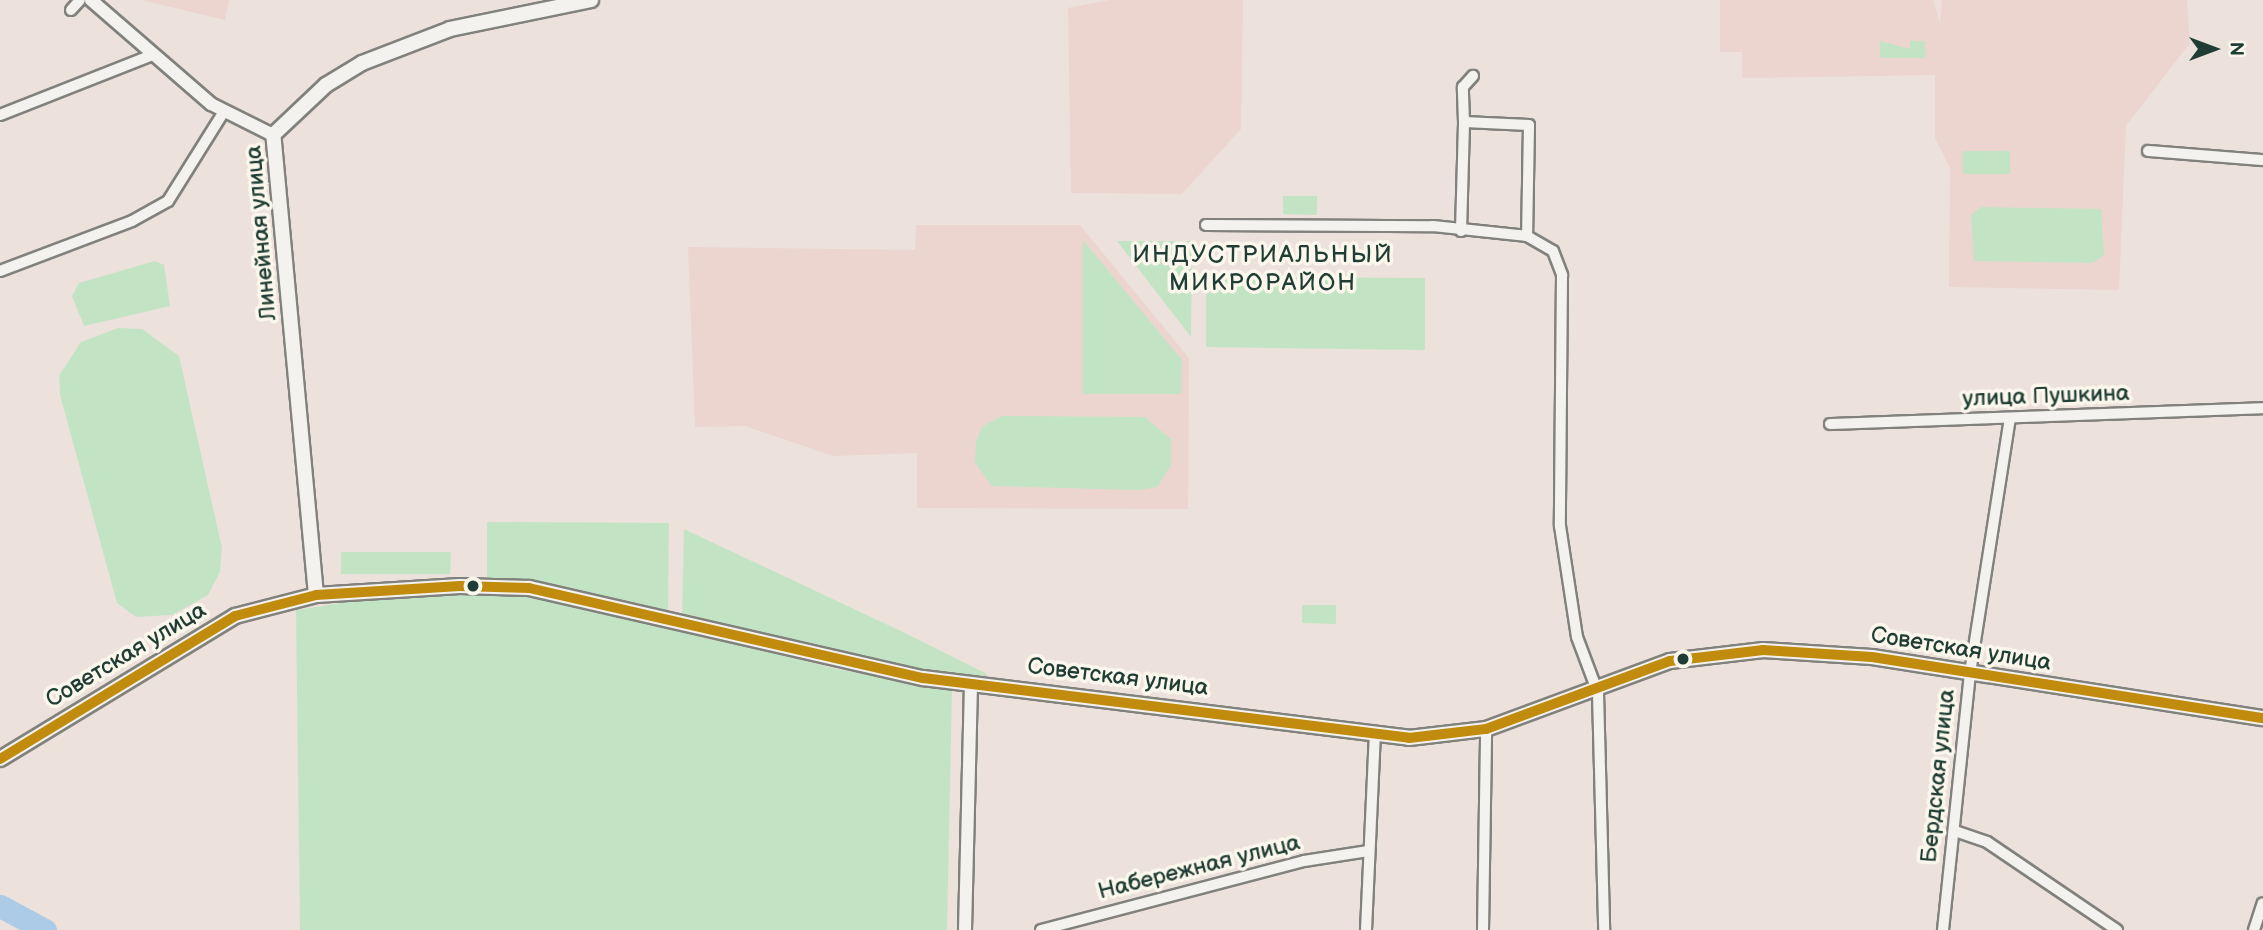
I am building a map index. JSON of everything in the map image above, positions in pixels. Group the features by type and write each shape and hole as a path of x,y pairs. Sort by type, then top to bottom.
{"main road":[{"name":"Линейная улица","path":"316,595 273,135 326,85 362,63 450,29 591,0"},
{"name":"Советская улица","path":"1,758 228,620 316,595 529,588 883,671 1375,735 1486,729 1598,693 1670,661 1717,652 1872,657 2263,718"}],"street":[{"path":"71,9 80,0"},
{"path":"91,0 150,56 223,113 273,135"},
{"path":"0,115 150,56"},
{"path":"1461,231 1463,88 1474,76"},
{"path":"0,271 132,221 168,201 223,113"},
{"path":"1464,121 1529,125 1527,236"},
{"path":"2148,151 2263,160"},
{"path":"1206,225 1461,231 1527,236 1553,251 1562,275 1560,526 1577,637 1598,693 1604,930"},
{"name":"улица Пушкина","path":"1830,424 2263,408"},
{"name":"Бердская улица","path":"1943,930 1970,673 2010,419"},
{"path":"965,930 971,684"},
{"path":"1483,930 1486,729"},
{"path":"1366,930 1375,735"},
{"path":"1955,831 1987,842 2117,930"},
{"name":"Набережная улица","path":"1041,930 1304,861 1368,851"},
{"path":"2254,930 2263,903"}],"shaded area":[{"path":"141,0 229,0 225,20"},
{"path":"1109,0 1243,0 1241,129 1182,194 1071,193 1068,8"},
{"path":"1720,0 1933,0 1940,23 1942,0 2187,0 2190,43 2126,126 2119,290 1949,287 1950,168 1935,138 1935,75 1742,78 1742,52 1720,52"},
{"path":"916,225 1080,225 1189,358 1188,509 917,508 917,453 833,456 745,426 695,427 688,247 915,250"}],"green space":[{"path":"1880,41 1910,49 1910,41 1925,41 1925,58 1880,58"},
{"path":"1963,151 2010,151 2010,174 1963,174"},
{"path":"1283,196 1317,196 1317,215 1283,214"},
{"path":"1981,207 2101,209 2104,255 2093,263 1974,261 1971,215"},
{"path":"1083,240 1182,360 1181,394 1083,394"},
{"path":"1117,241 1192,241 1191,337"},
{"path":"155,261 164,265 170,306 84,326 72,296 79,283"},
{"path":"1206,277 1425,278 1425,350 1206,347"},
{"path":"118,328 142,329 179,356 222,548 220,572 208,595 172,615 136,617 117,603 60,395 59,376 81,342"},
{"path":"1002,416 1145,417 1171,439 1171,465 1157,487 1140,490 992,486 975,463 976,441 982,427"},
{"path":"487,522 669,523 668,612 528,580 487,580"},
{"path":"684,529 987,674 982,680 916,669 682,617"},
{"path":"341,552 451,552 450,574 341,574"},
{"path":"525,591 841,670 952,688 947,930 300,930 296,610 406,593"},
{"path":"1302,605 1336,605 1336,624 1302,623"}],"waterway":[{"path":"0,906 45,930"}],"transit line":[{"path":"0,759 235,616 316,595 460,586 529,588 923,678 1409,738 1486,729 1670,661 1763,650 1872,657 2263,718"}],"district":[{"name":"ИНДУСТРИАЛЬНЫЙ МИКРОРАЙОН","path":"1263,269"}]}
